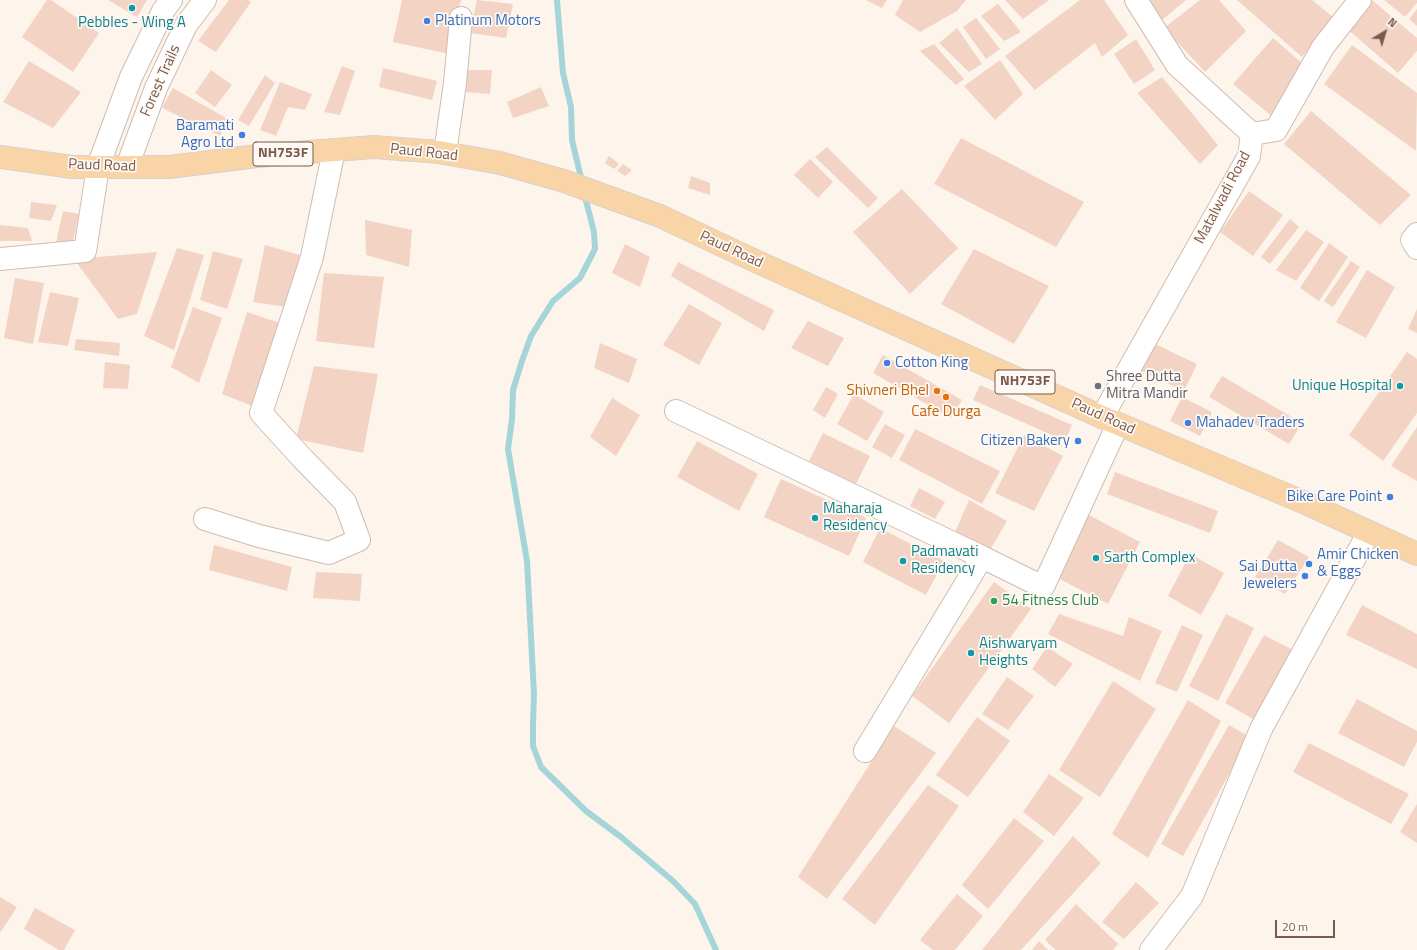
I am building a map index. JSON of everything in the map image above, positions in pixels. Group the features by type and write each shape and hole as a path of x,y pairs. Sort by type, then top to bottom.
{"main road":[{"name":"Paud Road","path":"0,157 72,166 169,167 257,156 374,147 444,153 500,163 564,181 660,216 751,259 1110,420 1310,505 1417,554"}],"street":[{"path":"154,31 154,7 158,0"},
{"path":"0,259 85,251 98,167 130,77 163,11 172,0"},
{"name":"Forest Trails","path":"127,167 156,88 186,26 205,0"},
{"name":"Matalwadi Road","path":"982,557 1043,587 1110,420 1249,156 1252,134 1177,65 1136,0"},
{"path":"1252,134 1276,130 1323,47 1360,0"},
{"path":"444,153 455,83 461,18"},
{"path":"154,31 177,44"},
{"path":"123,100 148,109"},
{"path":"205,519 259,536 329,553 359,540 345,502 302,459 261,413 312,257 334,150"},
{"path":"1417,234 1412,240 1417,248"},
{"path":"676,411 982,557 865,751"},
{"path":"1150,950 1192,896 1261,729 1370,532"}],"building":[{"path":"47,0 51,0 99,33 73,72 22,37"},
{"name":"Pebbles - Wing A","path":"108,0 147,0 137,17"},
{"path":"229,0 248,0 251,2 216,52 198,41"},
{"name":"Platinum Motors","path":"402,0 461,0 449,54 393,42"},
{"path":"477,0 513,4 506,38 470,33"},
{"path":"866,0 887,0 882,8"},
{"path":"903,0 966,0 957,11 920,32 895,15"},
{"path":"1005,0 1049,0 1023,19"},
{"path":"1080,0 1104,0 1128,35 1102,57 1095,43 1035,90 1005,56"},
{"path":"1149,0 1186,0 1161,21"},
{"path":"1200,0 1219,0 1246,31 1205,72 1164,28"},
{"path":"1237,0 1312,0 1334,18 1302,57"},
{"path":"1370,0 1372,0 1417,38 1417,51 1398,73 1346,28"},
{"path":"1384,0 1417,0 1417,3 1405,17"},
{"path":"998,4 1021,32 1004,41 981,16"},
{"path":"1417,9 1417,26 1409,19"},
{"path":"976,18 1000,49 986,59 963,27"},
{"path":"957,28 982,64 969,72 939,43"},
{"path":"1273,38 1310,70 1274,118 1233,84"},
{"path":"1136,39 1155,70 1134,84 1114,54"},
{"path":"934,44 964,79 956,85 920,51"},
{"path":"1352,45 1417,93 1416,151 1324,84"},
{"path":"1000,60 1023,94 995,120 964,86"},
{"path":"29,61 81,92 53,128 3,102"},
{"path":"342,66 355,71 340,115 324,112"},
{"path":"383,68 437,81 432,100 379,87"},
{"path":"211,70 232,85 215,107 195,93"},
{"path":"464,70 492,70 490,94 464,92"},
{"path":"265,75 275,83 249,126 238,120"},
{"path":"1162,77 1218,145 1200,164 1137,93"},
{"path":"280,82 312,94 305,110 288,107 276,136 260,130"},
{"path":"541,87 549,106 513,118 507,102"},
{"path":"173,88 228,119 220,136 162,108"},
{"path":"1311,111 1411,195 1380,225 1284,144"},
{"path":"961,138 1084,202 1056,247 934,184"},
{"path":"827,147 878,198 868,208 815,157"},
{"path":"609,156 619,164 614,169 605,163"},
{"path":"810,159 833,182 818,198 794,175"},
{"path":"623,164 632,170 625,176 617,171"},
{"path":"691,176 710,183 710,195 688,188"},
{"path":"902,189 958,248 910,294 853,232"},
{"path":"1249,191 1283,215 1253,256 1220,232"},
{"path":"31,202 57,205 51,221 29,218"},
{"path":"63,211 79,214 72,245 56,243"},
{"path":"1290,219 1299,227 1270,264 1261,257"},
{"path":"365,220 412,230 409,267 366,255"},
{"path":"0,225 28,228 32,241 0,241"},
{"path":"1306,230 1324,242 1296,281 1276,270"},
{"path":"1329,243 1348,257 1319,301 1300,288"},
{"path":"625,244 650,257 640,287 612,273"},
{"path":"265,245 300,255 287,307 253,302"},
{"path":"177,248 204,255 174,350 144,336"},
{"path":"974,249 1049,286 1014,344 941,304"},
{"path":"213,251 243,259 227,309 200,300"},
{"path":"157,252 137,314 118,319 74,259"},
{"path":"1351,261 1360,267 1333,307 1324,301"},
{"path":"678,262 774,310 764,331 671,276"},
{"path":"1367,270 1395,287 1366,338 1336,322"},
{"path":"324,273 384,277 374,348 316,341"},
{"path":"15,278 44,283 33,344 4,338"},
{"path":"50,292 79,298 68,346 38,342"},
{"path":"689,304 722,323 699,365 663,345"},
{"path":"193,307 222,318 199,383 171,367"},
{"path":"1417,309 1417,333 1408,329"},
{"path":"247,312 280,323 255,407 222,394"},
{"path":"808,321 844,338 828,366 791,348"},
{"path":"76,339 120,343 119,356 74,350"},
{"path":"600,343 637,359 629,383 594,368"},
{"path":"1153,343 1197,364 1184,391 1140,370"},
{"name":"Unique Hospital","path":"1407,352 1417,359 1417,413 1383,461 1349,435"},
{"path":"883,355 962,400 951,418 873,373"},
{"path":"105,362 130,365 128,389 103,388"},
{"path":"314,366 378,374 363,453 296,439"},
{"path":"1222,376 1302,423 1289,444 1209,397"},
{"path":"980,385 1072,425 1065,441 973,400"},
{"path":"826,387 838,394 825,418 813,410"},
{"path":"854,394 884,412 867,441 837,424"},
{"path":"1182,397 1212,412 1200,436 1170,421"},
{"path":"612,398 640,415 616,456 590,437"},
{"path":"885,424 905,435 892,458 872,447"},
{"path":"1417,427 1417,481 1391,466"},
{"path":"915,429 1000,471 982,504 899,460"},
{"path":"823,433 870,456 856,484 809,461"},
{"path":"1024,435 1063,456 1034,511 995,493"},
{"path":"697,441 758,474 739,511 677,477"},
{"path":"1115,472 1218,511 1210,533 1107,494"},
{"name":"Maharaja Residency","path":"781,479 866,518 849,556 764,517"},
{"path":"919,488 945,502 935,519 910,506"},
{"path":"969,500 1007,521 990,550 955,532"},
{"name":"Sarth Complex","path":"1085,513 1140,542 1108,604 1052,575"},
{"name":"Padmavati Residency","path":"880,528 944,561 926,595 863,562"},
{"path":"1278,540 1309,557 1285,594 1255,577"},
{"path":"214,545 292,567 287,591 209,570"},
{"path":"1190,554 1224,573 1201,615 1168,596"},
{"path":"316,572 362,574 360,601 313,598"},
{"name":"Aishwaryam Heights","path":"994,582 1031,609 949,723 912,696"},
{"path":"1362,605 1417,634 1417,669 1346,635"},
{"path":"1059,614 1123,636 1129,617 1162,631 1140,681 1048,634"},
{"path":"1226,614 1254,628 1218,701 1189,686"},
{"path":"1182,625 1203,635 1177,692 1155,683"},
{"path":"1264,635 1293,650 1253,719 1225,703"},
{"path":"1047,647 1073,664 1055,687 1032,669"},
{"path":"1007,677 1034,696 1008,730 982,714"},
{"path":"1113,681 1156,709 1100,797 1059,770"},
{"path":"1357,699 1417,731 1417,742 1404,767 1338,733"},
{"path":"1188,700 1221,721 1148,858 1112,834"},
{"path":"977,717 1010,741 968,797 936,775"},
{"path":"1229,725 1250,737 1183,856 1161,844"},
{"path":"894,726 936,753 827,899 798,877"},
{"path":"1309,743 1409,794 1391,824 1293,772"},
{"path":"1049,774 1084,798 1054,836 1023,812"},
{"path":"928,785 959,806 875,925 842,899"},
{"path":"1417,804 1417,843 1400,832"},
{"path":"1014,818 1044,841 988,909 962,885"},
{"path":"1073,836 1101,863 1021,950 982,950"},
{"path":"1136,882 1159,903 1124,939 1102,922"},
{"path":"957,894 983,916 955,950 933,950 920,940"},
{"path":"0,897 17,907 0,933"},
{"path":"1076,904 1118,944 1113,950 1056,950 1045,940"},
{"path":"35,908 75,930 64,950 59,950 24,929"},
{"path":"1039,941 1048,950 1032,950"}],"waterway":[{"path":"557,0 563,73 571,107 572,140 582,182"},
{"path":"584,193 594,232 595,249 580,278 553,301 531,336 513,390 512,419 508,449 527,561 534,694 533,746 541,767 586,811 621,837 673,881 695,904 716,950"}],"place":[{"name":"Pebbles - Wing A","path":"132,8"},
{"name":"Platinum Motors","path":"427,21"},
{"name":"Baramati Agro Ltd","path":"242,135"},
{"name":"Cotton King","path":"887,363"},
{"name":"Shree Dutta Mitra Mandir","path":"1098,386"},
{"name":"Unique Hospital","path":"1400,386"},
{"name":"Shivneri Bhel","path":"937,391"},
{"name":"Cafe Durga","path":"946,397"},
{"name":"Mahadev Traders","path":"1188,423"},
{"name":"Citizen Bakery","path":"1078,441"},
{"name":"Bike Care Point","path":"1390,497"},
{"name":"Maharaja Residency","path":"815,518"},
{"name":"Sarth Complex","path":"1096,558"},
{"name":"Padmavati Residency","path":"903,561"},
{"name":"Amir Chicken & Eggs","path":"1309,564"},
{"name":"Sai Dutta Jewelers","path":"1305,576"},
{"name":"54 Fitness Club","path":"994,601"},
{"name":"Aishwaryam Heights","path":"971,653"}]}
